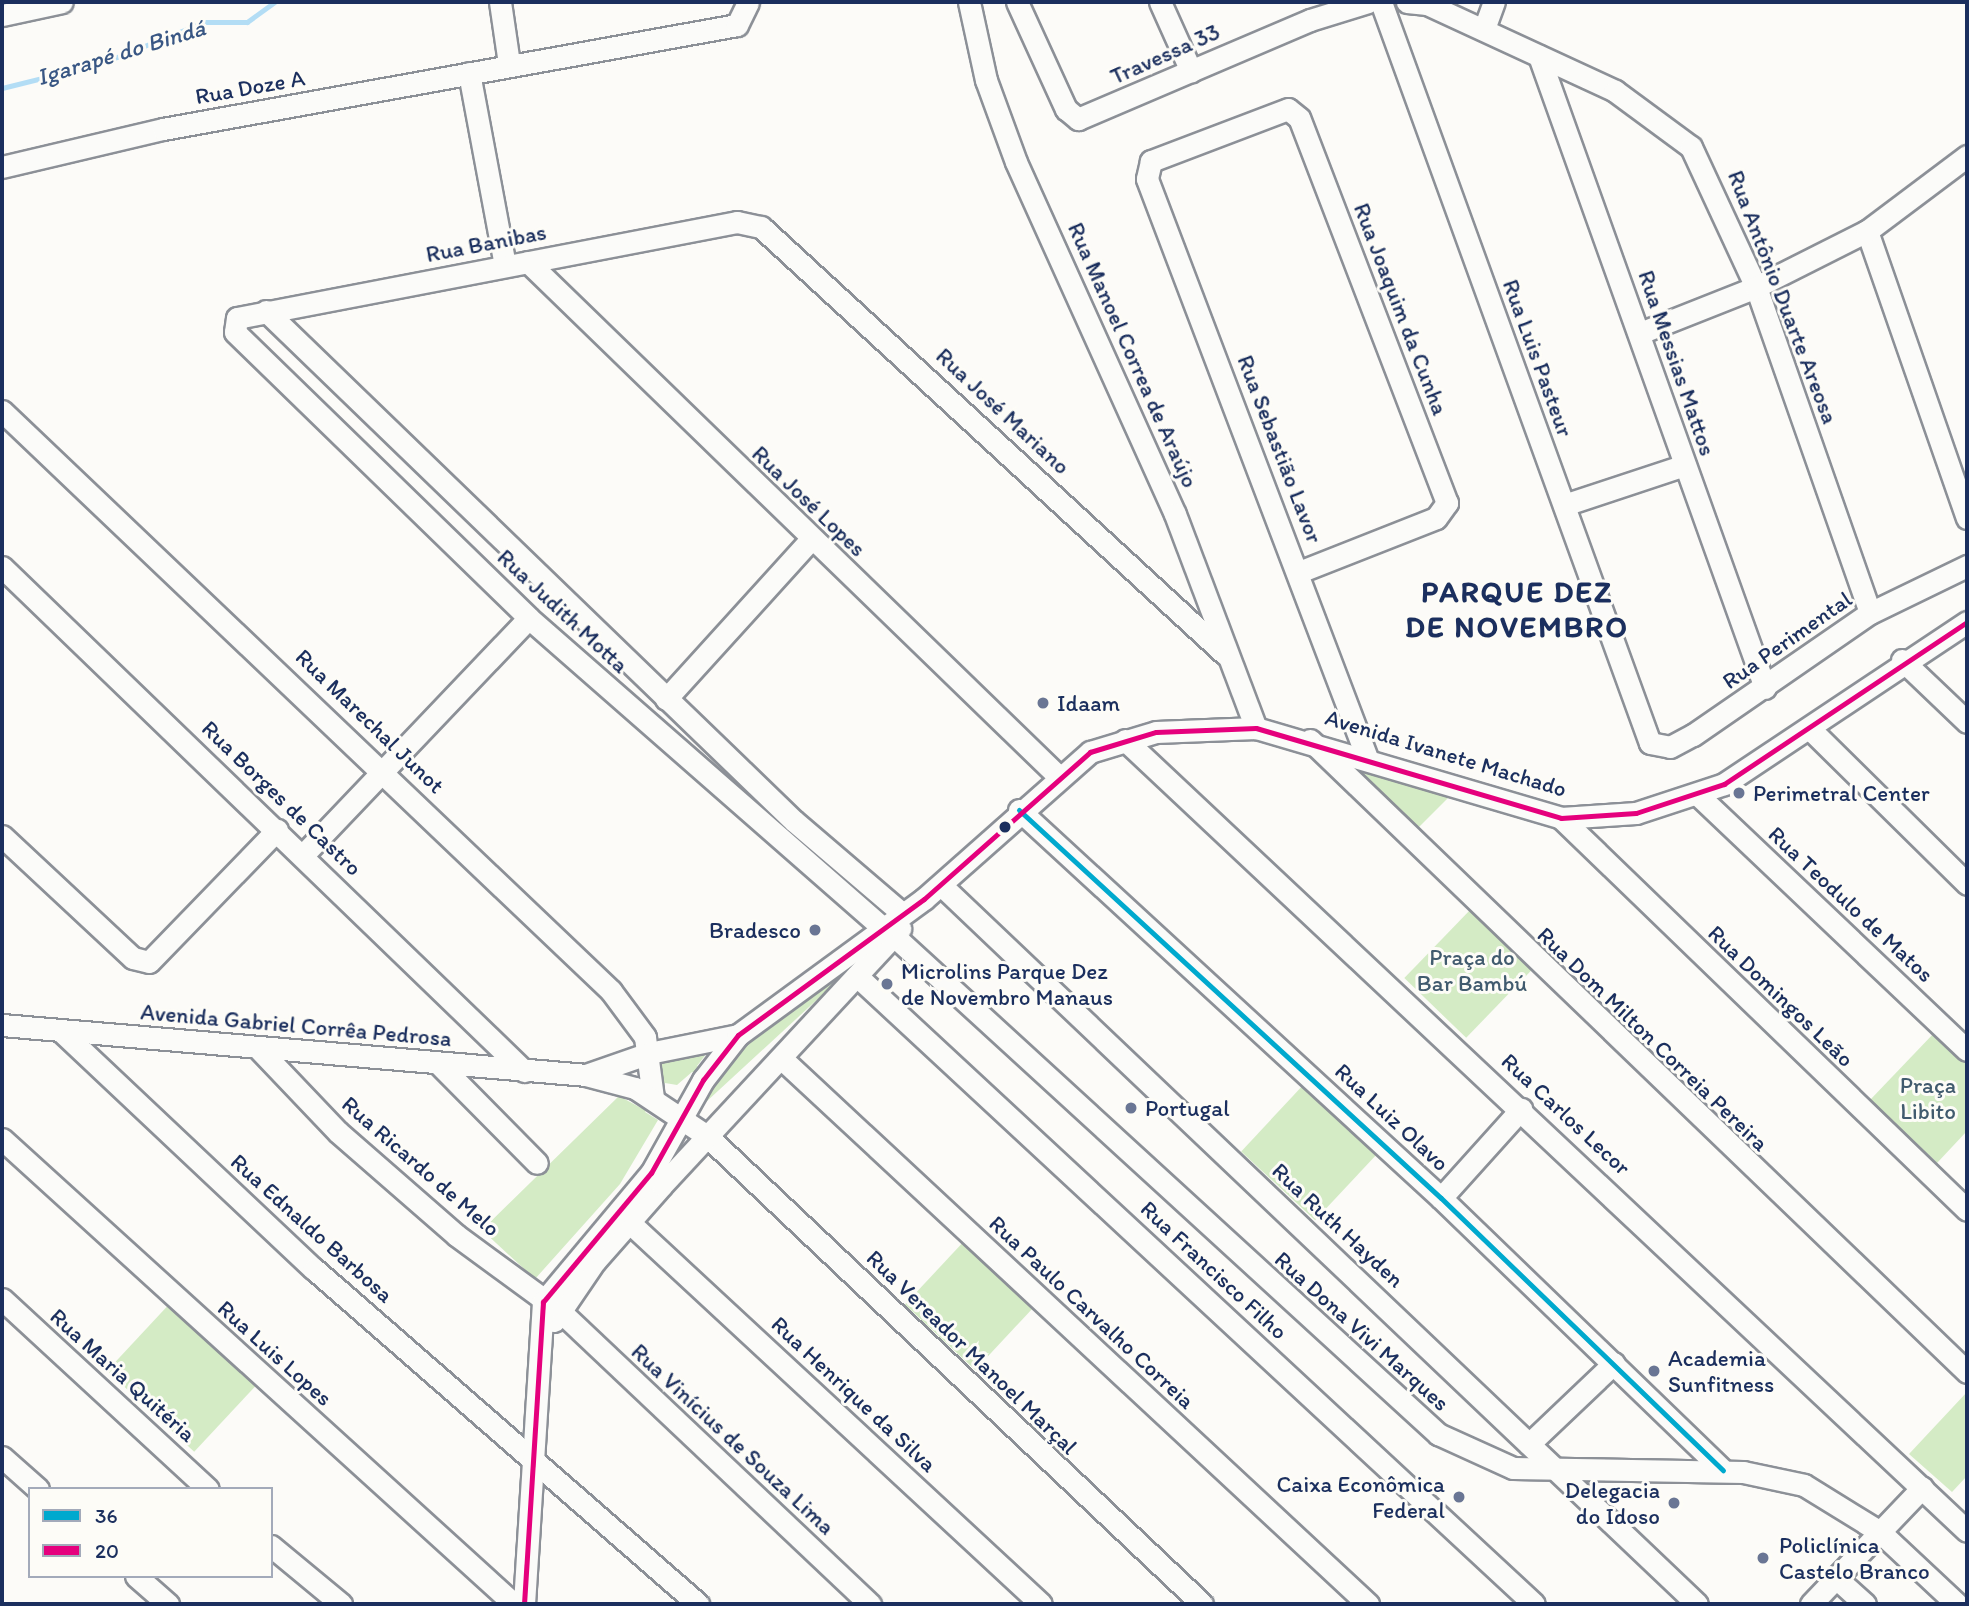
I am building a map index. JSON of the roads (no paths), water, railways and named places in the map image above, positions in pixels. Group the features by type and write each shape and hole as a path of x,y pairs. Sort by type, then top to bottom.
{"street":[{"path":"2,15 62,2"},
{"path":"500,2 509,64"},
{"name":"Rua Doze A","path":"2,166 163,129 509,64 737,25 748,2"},
{"name":"Rua Manoel Correa de Araújo","path":"969,2 986,80 1016,162 1175,514 1225,654 1256,728"},
{"name":"Travessa 33","path":"1017,2 1072,118 1088,116 1191,71 1305,11 1368,2"},
{"path":"1160,2 1191,71"},
{"name":"Rua Luis Pasteur","path":"1381,2 1564,505 1643,732"},
{"name":"Rua Antônio Duarte Areosa","path":"1407,2 1484,29 1615,91 1691,147 1756,287 1870,614"},
{"path":"1484,29 1494,2"},
{"name":"Rua Messias Mattos","path":"1539,56 1765,688"},
{"path":"469,73 505,265"},
{"name":"Rua Sebastião Lavor","path":"1299,118 1281,109 1152,161 1147,179 1299,572 1367,758"},
{"name":"Rua Joaquim da Cunha","path":"1299,118 1447,503 1437,518 1299,572"},
{"path":"1640,333 1756,287 1867,231 1967,156"},
{"name":"Rua José Mariano","path":"737,222 761,227 784,243 1225,654"},
{"name":"Rua Banibas","path":"244,315 737,222"},
{"path":"1867,231 1967,518"},
{"name":"Rua José Lopes","path":"528,262 810,539 1057,775"},
{"name":"Rua Judith Motta","path":"266,311 666,699 911,909"},
{"name":"Rua Judith Motta","path":"244,315 233,324 235,332 529,618 889,933"},
{"name":"Rua Marechal Junot","path":"2,411 382,767 611,991 635,1018 649,1053 653,1098"},
{"path":"1564,505 1685,465"},
{"path":"666,699 810,539"},
{"name":"Rua Perimental","path":"1643,732 1650,743 1670,747 1765,688 1870,614 1967,566"},
{"name":"Rua Borges de Castro","path":"2,567 524,1071"},
{"path":"303,855 382,767 529,618"},
{"name":"Avenida Ivanete Machado","path":"551,1307 630,1223 706,1136 857,976 911,909 941,885 1057,775 1090,752 1125,740 1188,727 1256,728 1308,739 1561,818 1636,813 1699,796 1809,728 1902,660 1967,622"},
{"path":"1902,660 1967,722"},
{"path":"1809,728 1967,884"},
{"name":"Rua Dom Milton Correia Pereira","path":"1308,739 1967,1371"},
{"name":"Rua Carlos Lecor","path":"1125,740 1521,1109 1967,1531"},
{"name":"Rua Teodulo de Matos","path":"1699,796 1967,1050"},
{"name":"Rua Luiz Olavo","path":"1018,810 1441,1198 1723,1470"},
{"name":"Rua Domingos Leão","path":"1561,818 1967,1210"},
{"path":"2,836 133,958 149,962 277,830"},
{"name":"Rua Ruth Hayden","path":"941,885 1697,1604"},
{"name":"Avenida Ivanete Machado","path":"524,1604 543,1338 551,1307 636,1193 738,1035 889,933"},
{"name":"Rua Dona Vivi Marques","path":"889,933 1406,1411 1466,1450 1513,1468 1557,1471 1723,1470 1804,1485 1880,1532 1957,1604"},
{"name":"Rua Francisco Filho","path":"857,976 1534,1604"},
{"path":"794,996 810,1027"},
{"name":"Avenida Gabriel Corrêa Pedrosa","path":"2,1025 586,1075 653,1098 682,1118"},
{"name":"Rua Ednaldo Barbosa","path":"60,1030 314,1269 534,1458 698,1604"},
{"name":"Avenida Gabriel Corrêa Pedrosa","path":"586,1075 649,1053 738,1035"},
{"name":"Rua Ricardo de Melo","path":"258,1048 338,1132 551,1307"},
{"name":"Rua Paulo Carvalho Correia","path":"781,1058 1368,1604"},
{"path":"439,1064 537,1163"},
{"path":"1441,1198 1521,1109"},
{"name":"Rua Vereador Manoel Marçal","path":"682,1118 706,1136 1202,1604"},
{"name":"Rua Luis Lopes","path":"2,1139 514,1604"},
{"name":"Rua Henrique da Silva","path":"630,1223 1041,1604"},
{"name":"Rua Maria Quitéria","path":"2,1300 206,1487"},
{"name":"Rua Vinícius de Souza Lima","path":"551,1307 870,1604"},
{"path":"1529,1444 1614,1363"},
{"path":"2,1457 36,1487"},
{"path":"1811,1604 1922,1489"},
{"path":"273,1548 341,1604"},
{"path":"138,1578 168,1604"},
{"path":"1836,1578 1864,1604"}],"waterway":[{"name":"Igarapé do Bindá","path":"2,88 102,63 204,22 247,22 275,2"}],"place":[{"name":"Idaam","path":"1043,703"},
{"name":"Perimetral Center","path":"1739,793"},
{"name":"Bradesco","path":"815,930"},
{"name":"Microlins Parque Dez de Novembro Manaus","path":"887,984"},
{"name":"Portugal","path":"1131,1108"},
{"name":"Academia Sunfitness","path":"1654,1371"},
{"name":"Caixa Econômica Federal","path":"1459,1497"},
{"name":"Delegacia do Idoso","path":"1674,1503"},
{"name":"Policlínica Castelo Branco","path":"1763,1558"}],"district":[{"name":"PARQUE DEZ DE NOVEMBRO","path":"1517,609"}],"park label":[{"name":"Praça do Bar Bambú","path":"1472,970"},
{"name":"Praça Libito","path":"1928,1098"}]}
